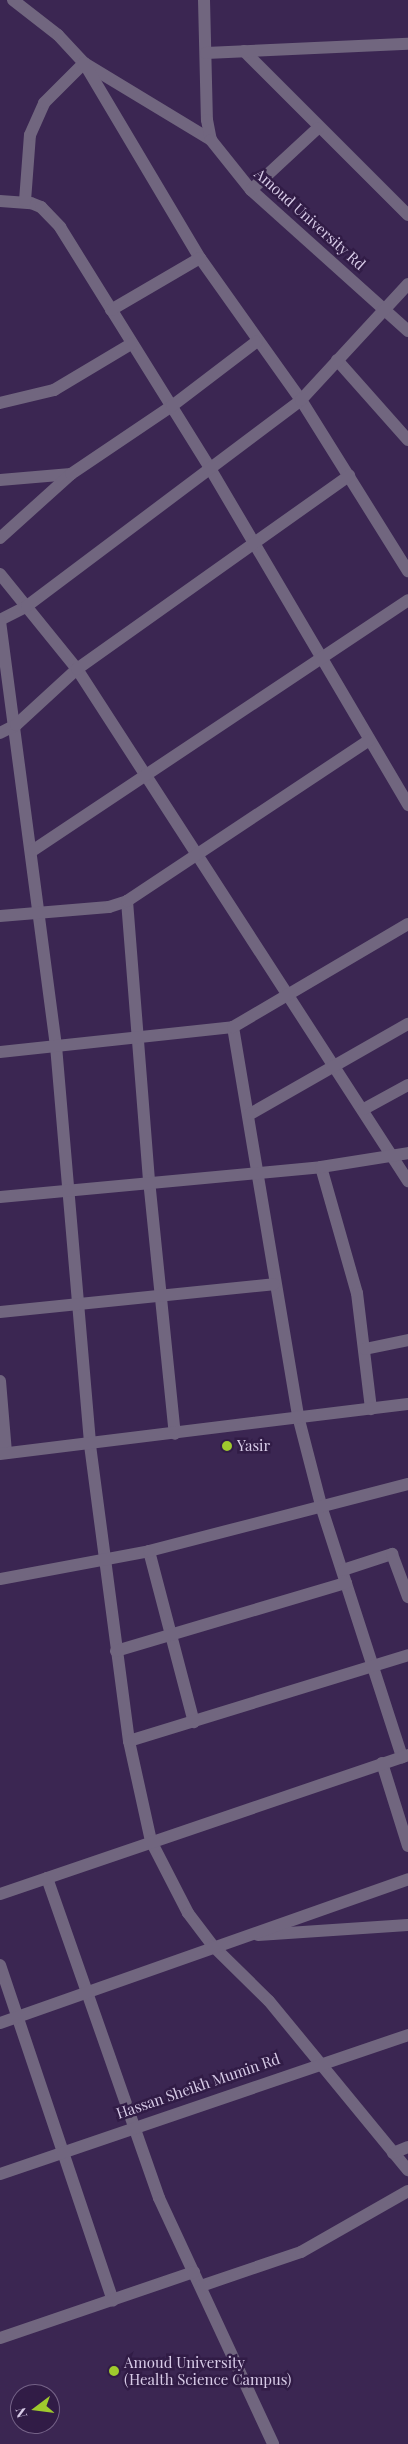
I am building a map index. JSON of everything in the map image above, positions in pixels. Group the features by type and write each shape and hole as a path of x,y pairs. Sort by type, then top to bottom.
{"street":[{"path":"13,0 58,35 84,63 200,258 256,342 301,400 408,572"},
{"name":"Amoud University Rd","path":"204,0 207,120 211,140 251,190 408,330"},
{"path":"206,53 408,44"},
{"path":"244,51 318,128 408,215"},
{"path":"84,63 211,140"},
{"path":"25,201 30,136 44,104 84,63"},
{"path":"251,190 318,128"},
{"path":"0,200 25,201 41,207 60,227 211,470 408,805"},
{"path":"112,310 200,258"},
{"path":"408,284 301,400 211,470 27,606 0,620 16,725 56,1046 90,1445 128,1742 151,1841 188,1913 213,1946 269,2001 408,2170"},
{"path":"0,538 72,474 172,406 256,342"},
{"path":"0,403 54,390 131,344"},
{"path":"337,360 408,440"},
{"path":"0,480 72,474"},
{"path":"0,734 16,725 77,669 348,476"},
{"path":"0,574 77,669 197,852 286,993 395,1156 408,1181"},
{"path":"32,851 146,773 321,660 408,600"},
{"path":"0,916 109,907 127,901 197,852 369,740"},
{"path":"127,901 159,1296 174,1434"},
{"path":"0,1052 139,1039 233,1027 286,993 408,924"},
{"path":"250,1114 408,1024"},
{"path":"0,1894 405,1756 372,1666 322,1508 298,1416 274,1284 250,1114 233,1027"},
{"path":"364,1109 408,1085"},
{"path":"0,1197 149,1180 321,1167 408,1153"},
{"path":"321,1167 357,1293 371,1409"},
{"path":"0,1312 274,1284"},
{"path":"365,1349 408,1340"},
{"path":"0,1381 3,1453 90,1445 298,1416 408,1404"},
{"path":"0,1579 149,1550 322,1508 408,1484"},
{"path":"149,1550 194,1722"},
{"path":"116,1651 171,1636 344,1577 392,1554 408,1597"},
{"path":"128,1742 408,1655"},
{"path":"382,1763 408,1846"},
{"path":"47,1878 87,1990 132,2126 159,2198 273,2444"},
{"path":"0,2022 408,1879"},
{"path":"243,1936 408,1925"},
{"path":"0,1965 113,2301"},
{"name":"Hassan Sheikh Mumin Rd","path":"0,2174 132,2126 321,2062 408,2035"},
{"path":"393,2153 408,2147"},
{"path":"201,2286 301,2252 408,2191"},
{"path":"0,2338 194,2272"}],"place":[{"name":"Yasir","path":"227,1446"},
{"name":"Amoud University (Health Science Campus)","path":"114,2371"}]}
